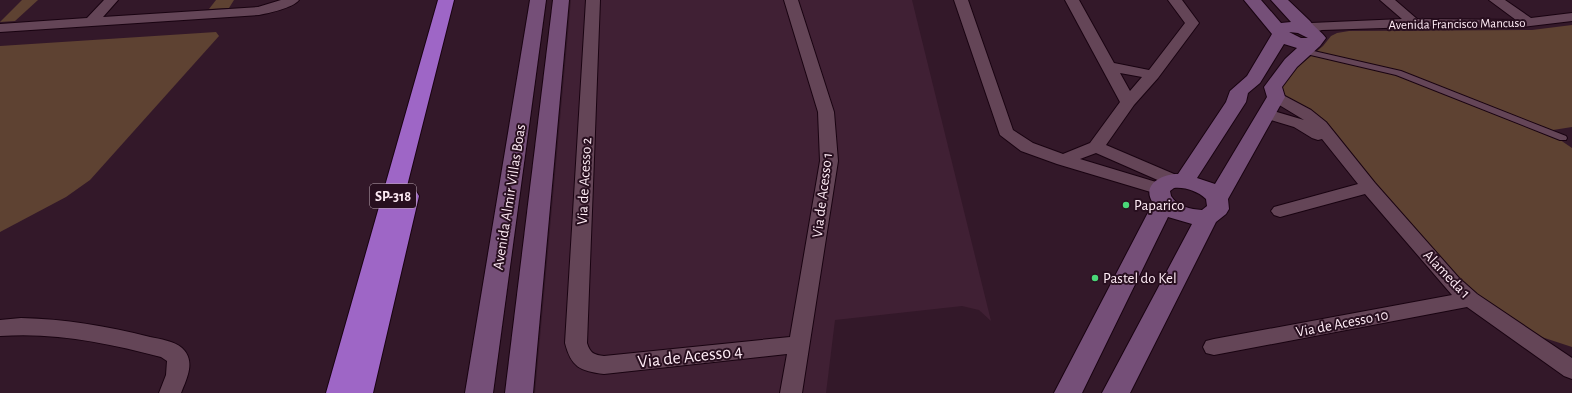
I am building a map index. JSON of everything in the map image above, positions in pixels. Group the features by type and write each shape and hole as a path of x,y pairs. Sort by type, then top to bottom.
{"highway":[{"name":"SP-318","path":"340,393 446,0"},
{"name":"SP-318","path":"359,393 457,0"}],"street":[{"path":"92,21 112,0"},
{"path":"0,28 259,11 292,0"},
{"name":"Avenida Almir Villas Boas","path":"479,393 538,0"},
{"name":"Avenida Almir Villas Boas","path":"519,393 561,0"},
{"name":"Via de Acesso 2","path":"583,359 578,355 576,343 593,0"},
{"name":"Via de Acesso 1","path":"791,0 826,112 829,161 791,393"},
{"path":"961,0 1006,132 1028,147 1063,160 1171,189 1207,189 1212,208"},
{"path":"1072,0 1128,102"},
{"path":"1063,160 1096,147 1128,102 1153,75 1192,23 1175,0"},
{"path":"1252,0 1280,33"},
{"path":"1279,0 1304,25 1309,38"},
{"path":"1387,0 1414,23"},
{"path":"1496,0 1528,22"},
{"name":"Avenida Francisco Mancuso","path":"1309,38 1341,25 1414,23 1514,24 1572,17"},
{"path":"1068,393 1171,189 1236,102 1239,91 1254,79 1284,27 1289,27 1309,38"},
{"path":"1116,393 1212,208 1271,106 1273,87 1309,38"},
{"path":"1110,67 1153,75"},
{"path":"1239,91 1249,89 1259,90 1271,106"},
{"name":"Alameda 1","path":"1271,106 1291,113 1344,155 1369,187 1452,283 1470,299 1562,356 1572,370"},
{"path":"1096,147 1171,189"},
{"path":"1280,211 1369,187"},
{"path":"1171,189 1170,208 1186,215 1212,208"},
{"name":"Via de Acesso 10","path":"1214,348 1470,299"},
{"path":"0,328 43,326 97,334 168,350 176,355 179,363 178,372 170,393"},
{"name":"Via de Acesso 4","path":"583,359 589,363 604,365 799,344"}],"lane":[{"path":"1309,38 1563,138"}],"shaded area":[{"path":"22,0 38,0 15,21 0,22"},
{"path":"216,0 234,0 229,8 209,9"},
{"path":"571,0 912,0 991,321 979,310 962,306 835,320 826,393 535,393"},
{"path":"1572,25 1572,127 1547,131 1572,148 1572,347 1523,331 1472,296 1327,129 1280,97 1279,91 1298,67 1323,46 1331,36 1337,33 1349,31 1532,30"},
{"path":"216,32 219,36 90,180 66,197 0,232 0,46"}],"place":[{"name":"Paparico","path":"1126,205"},
{"name":"Pastel do Kel","path":"1095,278"}]}
